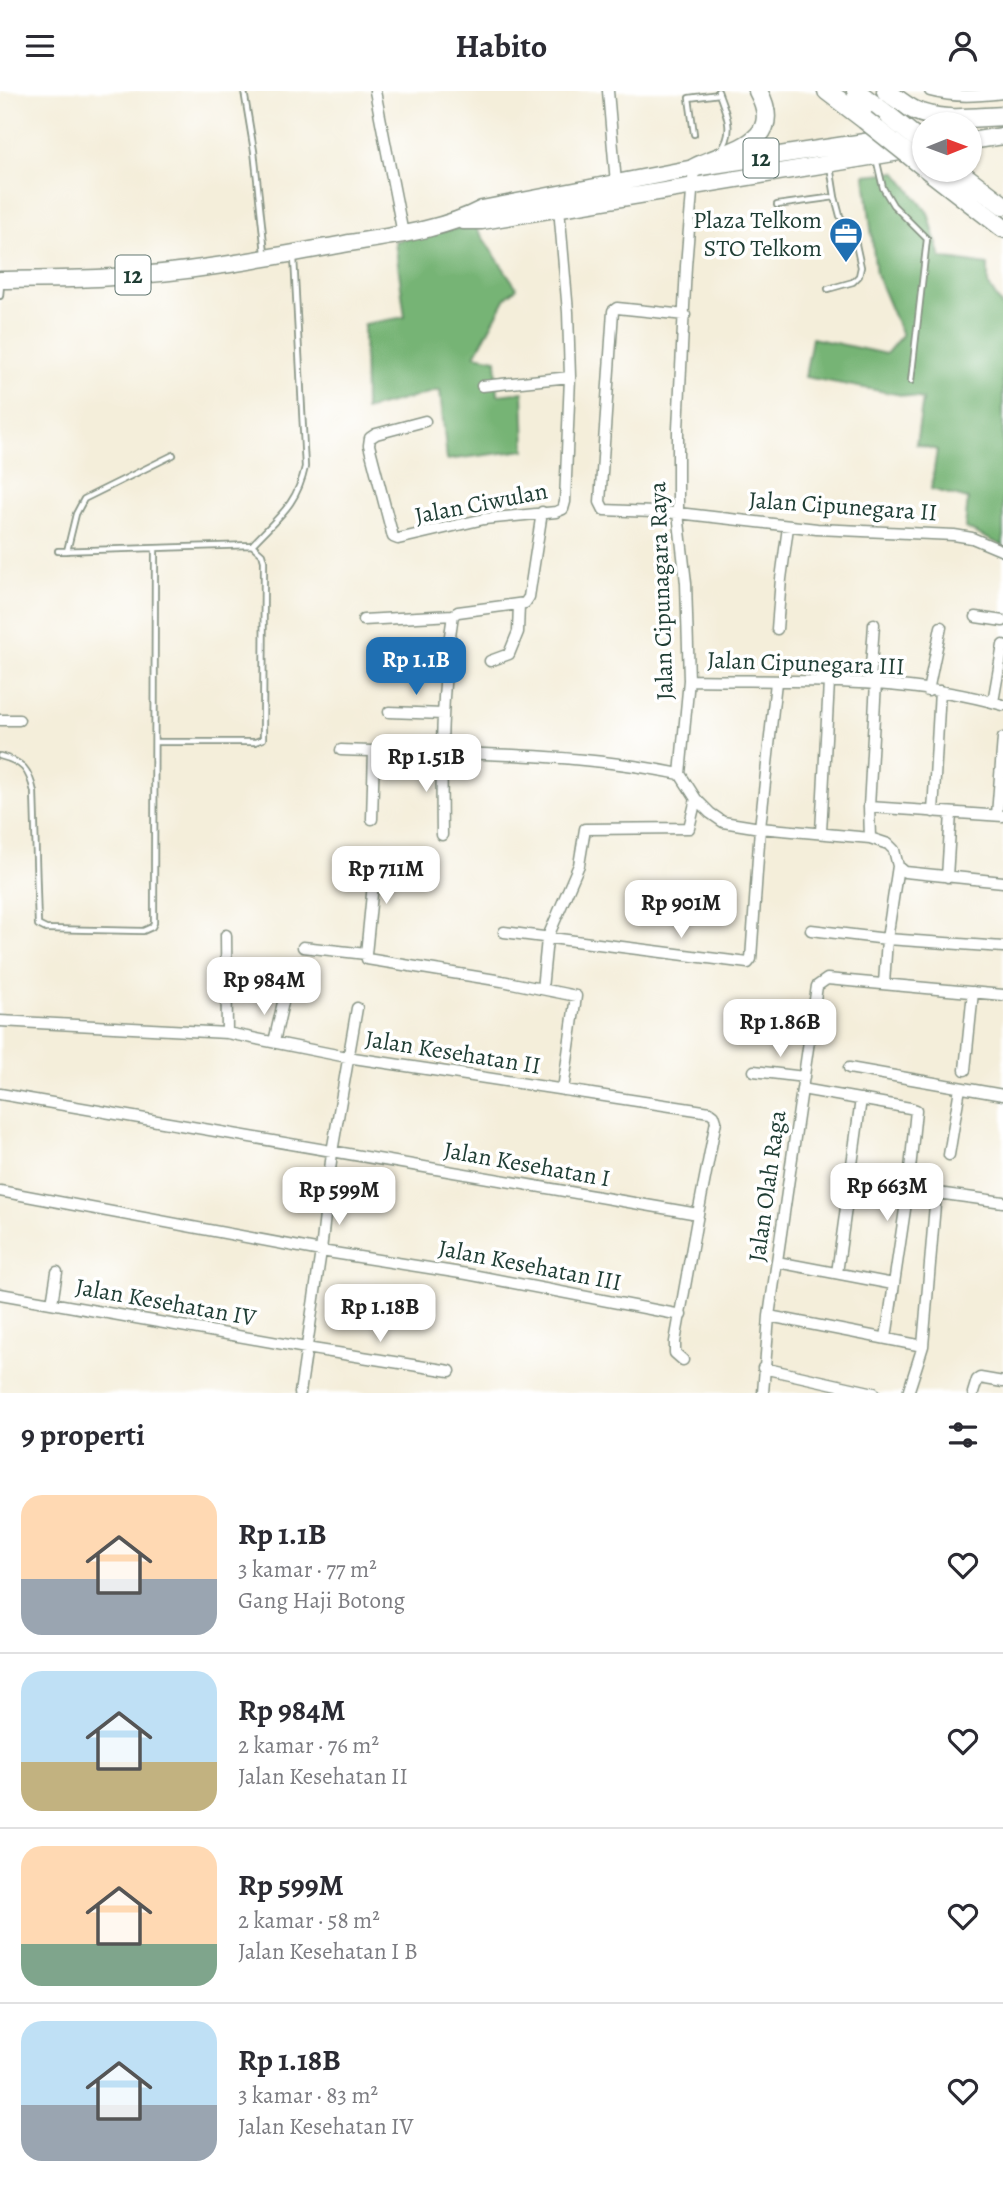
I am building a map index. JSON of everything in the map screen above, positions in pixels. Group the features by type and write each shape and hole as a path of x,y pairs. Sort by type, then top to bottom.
{"highway":[{"path":"694,177 717,157 751,145 761,134 765,107 758,91"},
{"path":"827,91 912,157"},
{"path":"856,91 912,136"},
{"path":"886,91 913,110 930,116 948,118 1003,115"},
{"path":"982,124 1003,121"},
{"name":"12","path":"0,286 184,270 266,258 460,221 482,221 559,208 694,177 912,135"},
{"path":"982,139 1003,136"},
{"name":"12","path":"460,221 482,209 616,183 829,164 912,148"},
{"path":"944,182 1003,228"},
{"path":"973,182 1003,205"}],"street":[{"path":"375,91 403,234"},
{"path":"608,91 616,183"},
{"path":"930,91 950,96 975,97 1003,93"},
{"name":"Jalan Cipunagara Raya","path":"680,775 689,680 686,583 678,513 678,429 686,266 694,177"},
{"name":"Jalan Ciwulan","path":"425,421 370,438 369,445 393,537 398,540 484,519 563,509 570,377 568,313 559,208"},
{"name":"Jalan Cipunegara II","path":"685,315 613,310 600,502 604,510 678,513 788,527 867,533 954,535 972,538 1003,551"},
{"path":"482,386 570,377"},
{"path":"363,620 453,615 458,612 525,603 529,597 542,512"},
{"path":"777,629 788,527"},
{"path":"490,661 509,654 518,632 519,604"},
{"path":"442,835 441,753 445,673 453,615"},
{"path":"976,617 1003,621"},
{"path":"870,838 874,624"},
{"path":"928,691 941,627"},
{"path":"998,704 1003,645"},
{"path":"399,670 445,673"},
{"name":"Jalan Cipunegara III","path":"689,680 873,682 940,691 998,704"},
{"path":"504,932 748,963 751,959 760,828 776,682"},
{"path":"821,832 829,682"},
{"path":"933,812 940,691"},
{"path":"389,712 443,713"},
{"path":"0,720 19,719"},
{"path":"869,807 1000,815 1003,738"},
{"path":"341,750 498,755 580,761 680,775 696,799 723,822 870,838 888,844 894,850 898,866 887,939 884,983 1003,995"},
{"path":"372,820 374,751"},
{"path":"542,989 547,939 579,865 585,829 690,828 696,799"},
{"path":"947,877 951,813"},
{"path":"349,865 370,866 374,874 367,959 576,996 563,1090"},
{"path":"898,866 905,872 1003,881"},
{"path":"811,930 887,939 1003,947"},
{"path":"226,935 227,1033"},
{"path":"303,947 366,954"},
{"name":"Jalan Olah Raga","path":"763,1393 769,1316 817,986 827,979 884,983"},
{"path":"965,1070 973,992"},
{"path":"274,1042 284,998"},
{"path":"300,1393 321,1251 332,1152 357,1007"},
{"path":"763,1017 813,1023"},
{"name":"Jalan Kesehatan II","path":"0,1021 227,1033 347,1057 710,1112 716,1121 698,1215"},
{"path":"849,1068 1003,1095"},
{"path":"754,1072 804,1077"},
{"path":"949,1155 960,1088"},
{"path":"802,1089 916,1111 908,1189 886,1338"},
{"name":"Jalan Kesehatan I","path":"0,1094 698,1215"},
{"path":"837,1273 861,1100"},
{"path":"908,1189 1003,1202"},
{"name":"Jalan Kesehatan III","path":"0,1191 681,1315"},
{"path":"908,1393 923,1346 936,1193"},
{"path":"683,1360 675,1350 698,1215"},
{"path":"777,1262 893,1284"},
{"path":"52,1303 57,1272"},
{"name":"Jalan Kesehatan IV","path":"0,1294 450,1371"},
{"path":"769,1316 923,1346"},
{"path":"763,1369 822,1387 874,1393"},
{"path":"973,1393 980,1378 1003,1383"}],"lane":[{"path":"244,91 266,258"},
{"path":"694,134 689,98 718,93 730,124 727,143 717,157"},
{"path":"876,156 883,188 888,197 927,239 911,381"},
{"path":"828,289 853,282 859,276 861,267 854,235 840,216 829,164"},
{"path":"777,205 835,197"},
{"path":"252,545 293,502 305,467 294,253"},
{"path":"67,551 76,514 84,499 173,455"},
{"path":"58,551 252,545 262,554 263,739 256,742 155,742"},
{"path":"0,756 20,763 30,772 34,792 38,925 46,929 143,931 152,927 155,548"}],"green space":[{"path":"896,172 928,213 941,258 988,265 988,284 1003,308 1003,546 965,528 968,499 931,489 937,450 916,444 923,399 805,377 812,338 886,354 902,335 876,274 865,175"},
{"path":"474,225 517,288 507,296 475,355 496,359 498,395 523,392 525,450 447,460 440,390 365,410 364,324 405,317 395,241"}],"place":[{"name":"Plaza Telkom STO Telkom","path":"846,264"}]}
